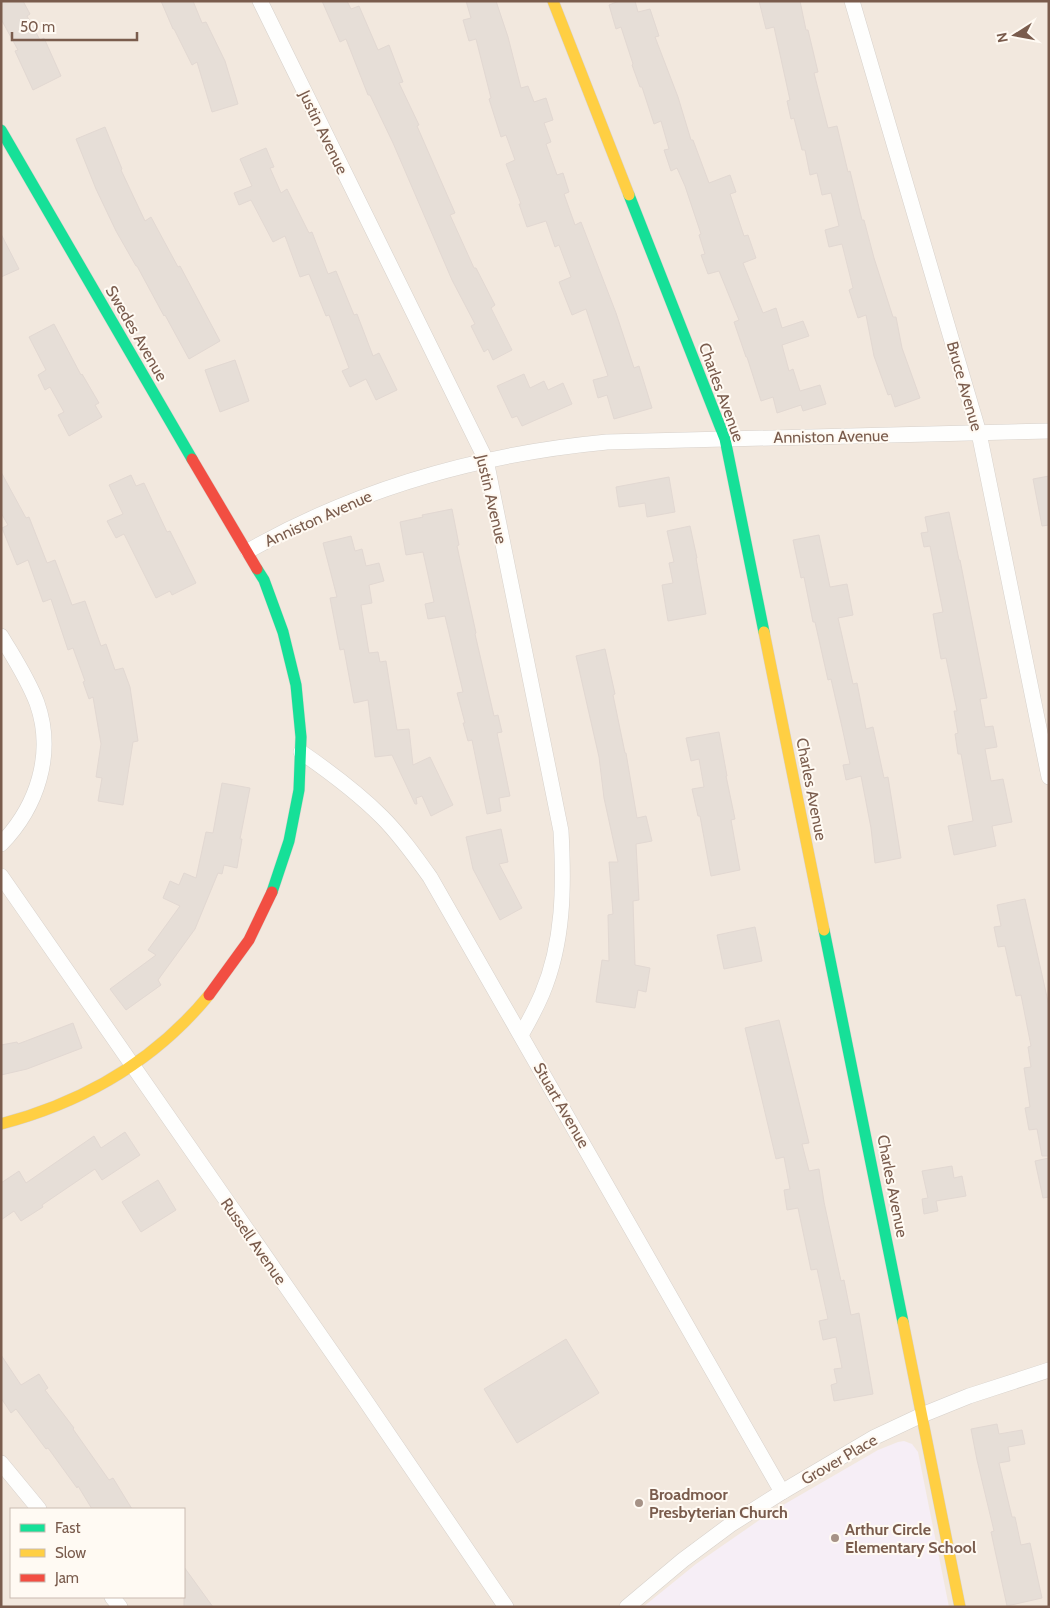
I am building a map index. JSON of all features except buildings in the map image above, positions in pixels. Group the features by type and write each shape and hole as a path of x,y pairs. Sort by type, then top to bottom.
{"street":[{"name":"Justin Avenue","path":"260,1 486,460 561,831 563,895 560,928 543,992 521,1035"},
{"name":"Charles Avenue","path":"553,1 725,439 960,1607"},
{"name":"Bruce Avenue","path":"852,1 979,433 1049,777"},
{"name":"Swedes Avenue","path":"1,130 162,408 248,551"},
{"name":"Anniston Avenue","path":"1,1124 45,1112 111,1080 133,1066 169,1037 204,1003 234,965 259,923 279,879 292,832 300,784 301,720 289,648 274,602 248,551 332,509 385,488 429,474 535,450 606,442 1049,431"},
{"path":"1,636 27,680 37,703 41,716 44,744 41,773 33,800 20,822 1,844"},
{"name":"Stuart Avenue","path":"301,752 360,795 400,836 444,898 782,1492"},
{"name":"Russell Avenue","path":"1,876 363,1397 506,1607"},
{"name":"Grover Place","path":"626,1607 683,1560 730,1525 875,1437 969,1396 1049,1370"},
{"path":"1,1463 38,1508"}],"shaded area":[{"path":"1,1 1049,1 1049,1607 1,1607"},
{"name":"Arthur Circle Elementary School","path":"904,1441 912,1444 918,1452 949,1607 643,1607 696,1564 771,1512 878,1450"}],"traffic: fast":[{"path":"1,130 192,459"},
{"path":"629,195 725,439 764,632"},
{"path":"257,569 264,580 283,632 296,685 301,737 299,790 289,841 272,892"},
{"path":"824,930 903,1322"}],"traffic: slow":[{"path":"553,1 629,195"},
{"path":"764,632 824,930"},
{"path":"1,1124 61,1104 116,1076 165,1040 188,1019 209,995"},
{"path":"903,1322 960,1607"}],"traffic: jam":[{"path":"192,459 257,569"},
{"path":"209,995 249,940 272,892"}],"place":[{"name":"Broadmoor Presbyterian Church","path":"639,1503"},
{"name":"Arthur Circle Elementary School","path":"835,1538"}]}
